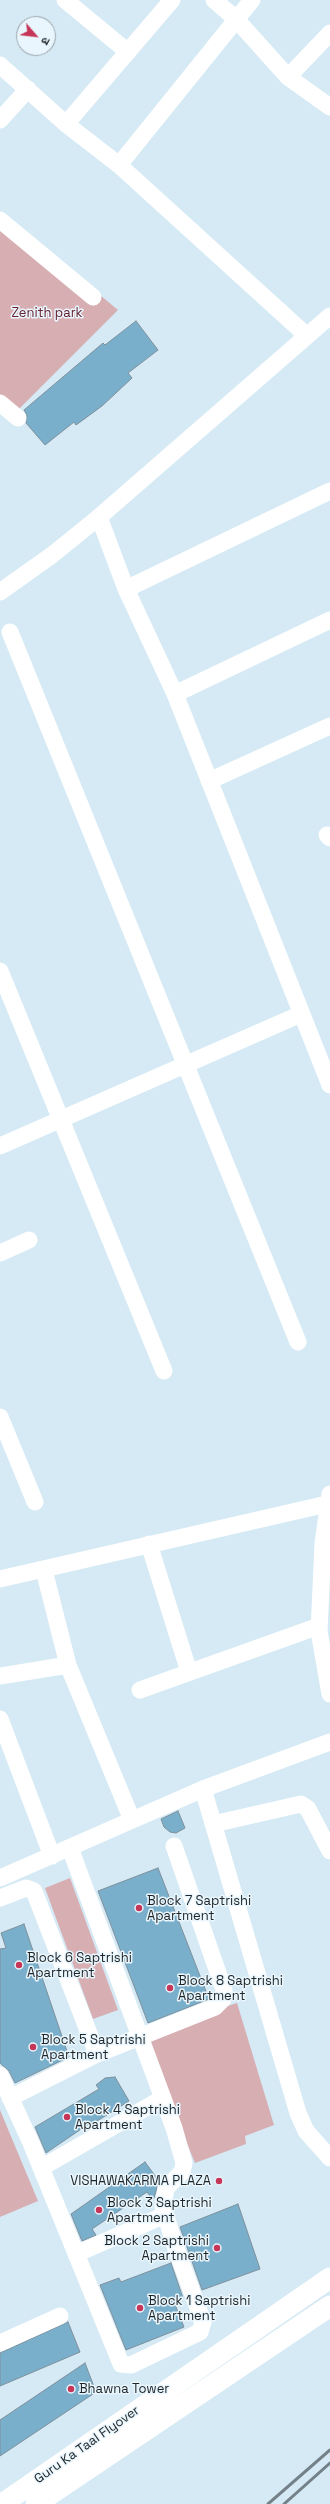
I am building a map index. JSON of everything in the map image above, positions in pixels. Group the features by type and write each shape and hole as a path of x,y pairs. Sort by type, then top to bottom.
{"main road":[{"name":"Guru Ka Taal Flyover","path":"2,2504 330,2278"},
{"name":"Guru Ka Taal Flyover","path":"36,2504 330,2306"}],"street":[{"path":"65,0 128,52"},
{"path":"66,124 172,0"},
{"path":"214,0 235,18 288,77 330,107"},
{"path":"120,166 235,18 252,0"},
{"path":"288,77 330,33"},
{"path":"0,65 66,124 120,166 306,335"},
{"path":"0,120 28,89"},
{"path":"0,220 94,297"},
{"path":"0,592 52,555 99,517 306,335 330,316"},
{"path":"0,402 18,418"},
{"path":"126,589 330,491"},
{"path":"99,517 126,589 175,694 330,1085"},
{"path":"175,694 330,620"},
{"path":"10,632 298,1342"},
{"path":"209,781 330,726"},
{"path":"0,971 164,1371"},
{"path":"0,1146 301,1014"},
{"path":"0,1253 29,1240"},
{"path":"0,1417 35,1502"},
{"path":"0,1579 44,1570 329,1499 323,1543 319,1626 330,1694"},
{"path":"149,1544 189,1672"},
{"path":"44,1570 68,1665 132,1820"},
{"path":"140,1690 319,1626"},
{"path":"0,1676 68,1665"},
{"path":"0,1719 52,1856"},
{"path":"0,1878 203,1789 330,1742"},
{"path":"203,1789 298,2113 306,2131 330,2158"},
{"path":"213,1824 301,1804 308,1809 330,1851"},
{"path":"10,2098 97,2054 215,2007 225,1995 174,1846"},
{"path":"0,2075 41,2168 122,2364 131,2365 200,2332 204,2325 165,2215 163,2200 166,2188 182,2172 184,2163 163,2098 70,1848"},
{"path":"0,1898 26,1888 34,1891 97,2054"},
{"path":"41,2168 163,2098"},
{"path":"76,2254 165,2215"},
{"path":"0,2343 60,2316"}],"green space":[{"name":"Zenith park","path":"0,212 118,310 15,413 0,400"},
{"path":"70,1878 118,2010 93,2019 45,1888"},
{"path":"237,2003 274,2125 245,2136 246,2144 195,2163 142,2034"},
{"path":"0,2110 38,2201 0,2217"}],"building":[{"path":"136,321 158,350 128,373 132,378 102,406 76,425 74,422 45,445 26,423 27,415 24,410 103,343 105,345"},
{"path":"178,1811 185,1828 176,1833 170,1832 164,1827 161,1819"},
{"path":"158,1868 209,1999 148,2023 98,1891"},
{"path":"24,1924 69,2057 15,2083 9,2071 0,2063 0,1949 6,1948 1,1933"},
{"name":"Block 4 Saptrishi Apartment","path":"115,2077 129,2101 94,2123 93,2121 46,2153 35,2127 99,2089 96,2085 105,2078"},
{"name":"Block 3 Saptrishi Apartment","path":"145,2162 159,2181 154,2198 152,2199 147,2192 92,2229 96,2235 82,2241 71,2214"},
{"name":"Block 2 Saptrishi Apartment","path":"238,2204 260,2269 202,2290 180,2227"},
{"name":"Block 1 Saptrishi Apartment","path":"171,2263 183,2298 174,2302 184,2327 126,2350 100,2285 119,2278 121,2282"},
{"path":"68,2322 80,2352 0,2386 0,2353"},
{"path":"85,2363 96,2392 0,2456 0,2420"}],"railway":[{"path":"268,2504 330,2450"},
{"path":"284,2504 330,2463"}],"place":[{"name":"Block 7 Saptrishi Apartment","path":"139,1908"},
{"name":"Block 6 Saptrishi Apartment","path":"19,1965"},
{"name":"Block 8 Saptrishi Apartment","path":"170,1988"},
{"name":"Block 5 Saptrishi Apartment","path":"33,2047"},
{"name":"Block 4 Saptrishi Apartment","path":"67,2117"},
{"name":"VISHAWAKARMA PLAZA","path":"219,2181"},
{"name":"Block 3 Saptrishi Apartment","path":"99,2210"},
{"name":"Block 2 Saptrishi Apartment","path":"217,2248"},
{"name":"Block 1 Saptrishi Apartment","path":"140,2308"},
{"name":"Bhawna Tower","path":"71,2389"}]}
